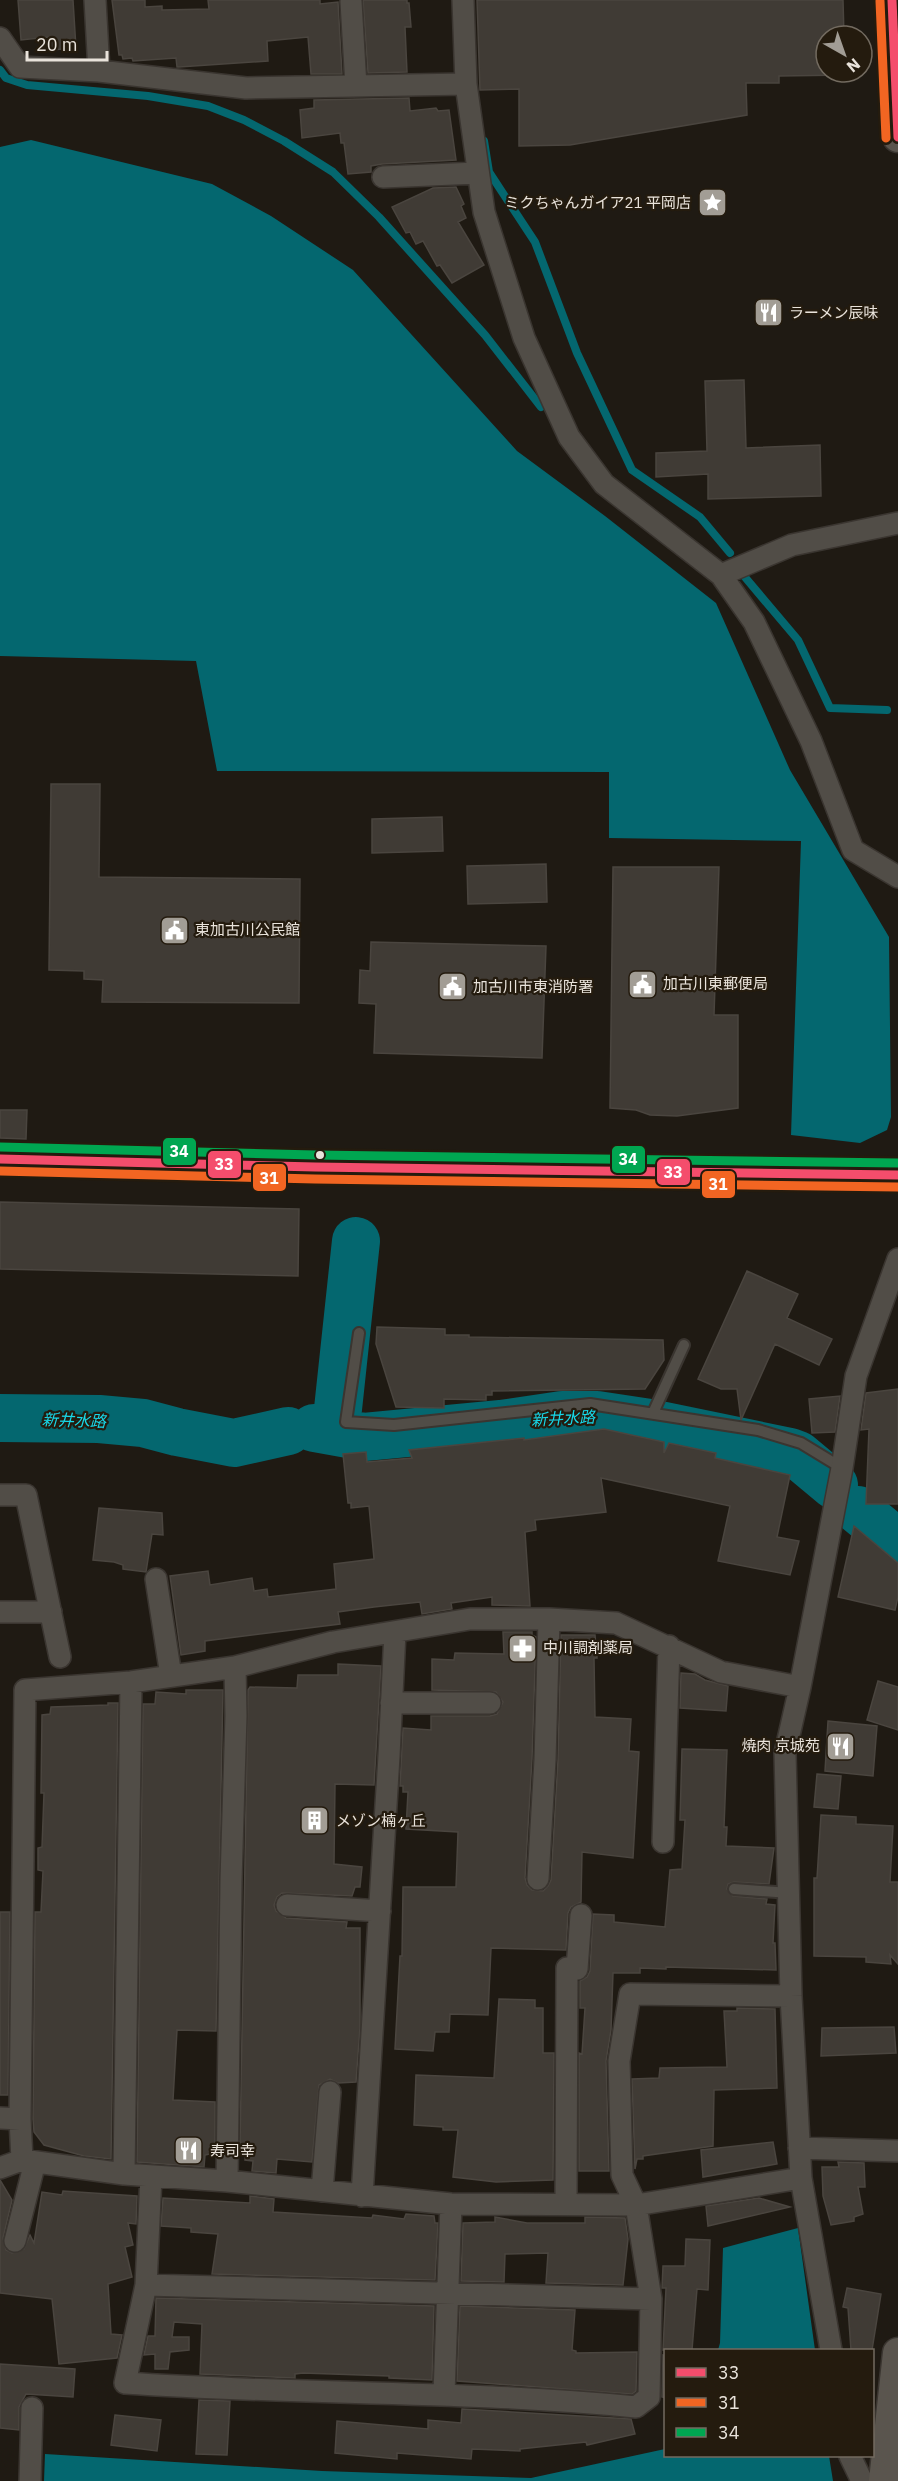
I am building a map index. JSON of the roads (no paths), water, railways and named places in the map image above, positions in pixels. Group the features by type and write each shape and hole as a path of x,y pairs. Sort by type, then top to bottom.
{"main road":[{"path":"892,0 898,137"},
{"path":"884,2481 896,2396 898,2353"}],"street":[{"path":"95,0 99,71"},
{"path":"463,0 466,84 484,212 524,338 569,437 604,484 721,575 760,632 811,741 853,850 898,877"},
{"path":"351,2 356,86"},
{"path":"0,38 20,67 99,71 246,88 466,84"},
{"path":"382,177 477,173"},
{"path":"721,575 792,545 898,523"},
{"path":"0,1159 339,1167 898,1175"},
{"path":"831,2349 801,2178 791,1996 785,1753 842,1468 856,1376 898,1259"},
{"path":"0,1495 26,1496 60,1658"},
{"path":"156,1579 171,1676"},
{"path":"0,1612 51,1612"},
{"path":"15,2241 28,2161 10,2118 25,1690 131,1682 235,1666 333,1642 470,1619 549,1619 616,1623 721,1672 800,1687"},
{"path":"538,1879 545,1760 549,1619"},
{"path":"362,2196 392,1703 394,1632"},
{"path":"663,1842 669,1646"},
{"path":"227,2181 235,1666"},
{"path":"124,2174 131,1682"},
{"path":"392,1703 490,1703"},
{"path":"287,1905 380,1911"},
{"path":"566,2204 567,1968 577,1969 581,1915"},
{"path":"151,2176 146,2285 125,2383 198,2388 444,2394 636,2407 649,2397 651,2299 636,2205 622,2175 619,2061 630,1994 791,1996"},
{"path":"322,2192 330,2092"},
{"path":"800,2148 898,2151"},
{"path":"0,2168 28,2161 124,2174 227,2181 451,2204 636,2205 801,2178"},
{"path":"444,2394 451,2204"},
{"path":"146,2285 651,2299"},
{"path":"30,2481 32,2408"},
{"path":"850,2457 862,2481"}],"lane":[{"path":"358,1333 346,1422 394,1425 590,1404 768,1433 801,1443 842,1468"},
{"path":"653,1413 684,1345"},
{"path":"734,1889 790,1893"}],"water":[{"path":"31,140 212,184 271,216 353,270 517,451 716,603 790,770 889,937 891,1117 887,1130 860,1143 791,1135 801,841 609,838 609,772 217,771 196,661 0,656 0,147"},
{"path":"798,2228 815,2349 718,2349 723,2248"},
{"path":"664,2449 664,2457 829,2457 833,2481 44,2481 45,2454 322,2471 531,2478"}],"waterway":[{"path":"0,70 6,78 27,85 148,96 208,106 244,120 284,141 333,172 379,217 485,335 541,407"},
{"path":"484,141 489,172 535,242 577,353 632,470 700,517 730,553"},
{"path":"744,576 798,640 830,708 887,710"},
{"path":"338,1409 356,1241"},
{"name":"新井水路","path":"314,1428 364,1437 501,1424 562,1415 597,1415 650,1423 790,1452 798,1455 834,1485"},
{"name":"新井水路","path":"0,1418 99,1419 143,1423 234,1443 288,1431"},
{"name":"新井水路","path":"858,1510 898,1543"}],"place":[{"name":"ミクちゃんガイア21 平岡店","path":"712,203"},
{"name":"ラーメン辰味","path":"768,313"},
{"name":"東加古川公民館","path":"174,930"},
{"name":"加古川東郵便局","path":"642,984"},
{"name":"加古川市東消防署","path":"452,987"},
{"name":"中川調剤薬局","path":"522,1648"},
{"name":"焼肉 京城苑","path":"841,1746"},
{"name":"メゾン楠ヶ丘","path":"315,1821"},
{"name":"寿司幸","path":"189,2151"}]}
